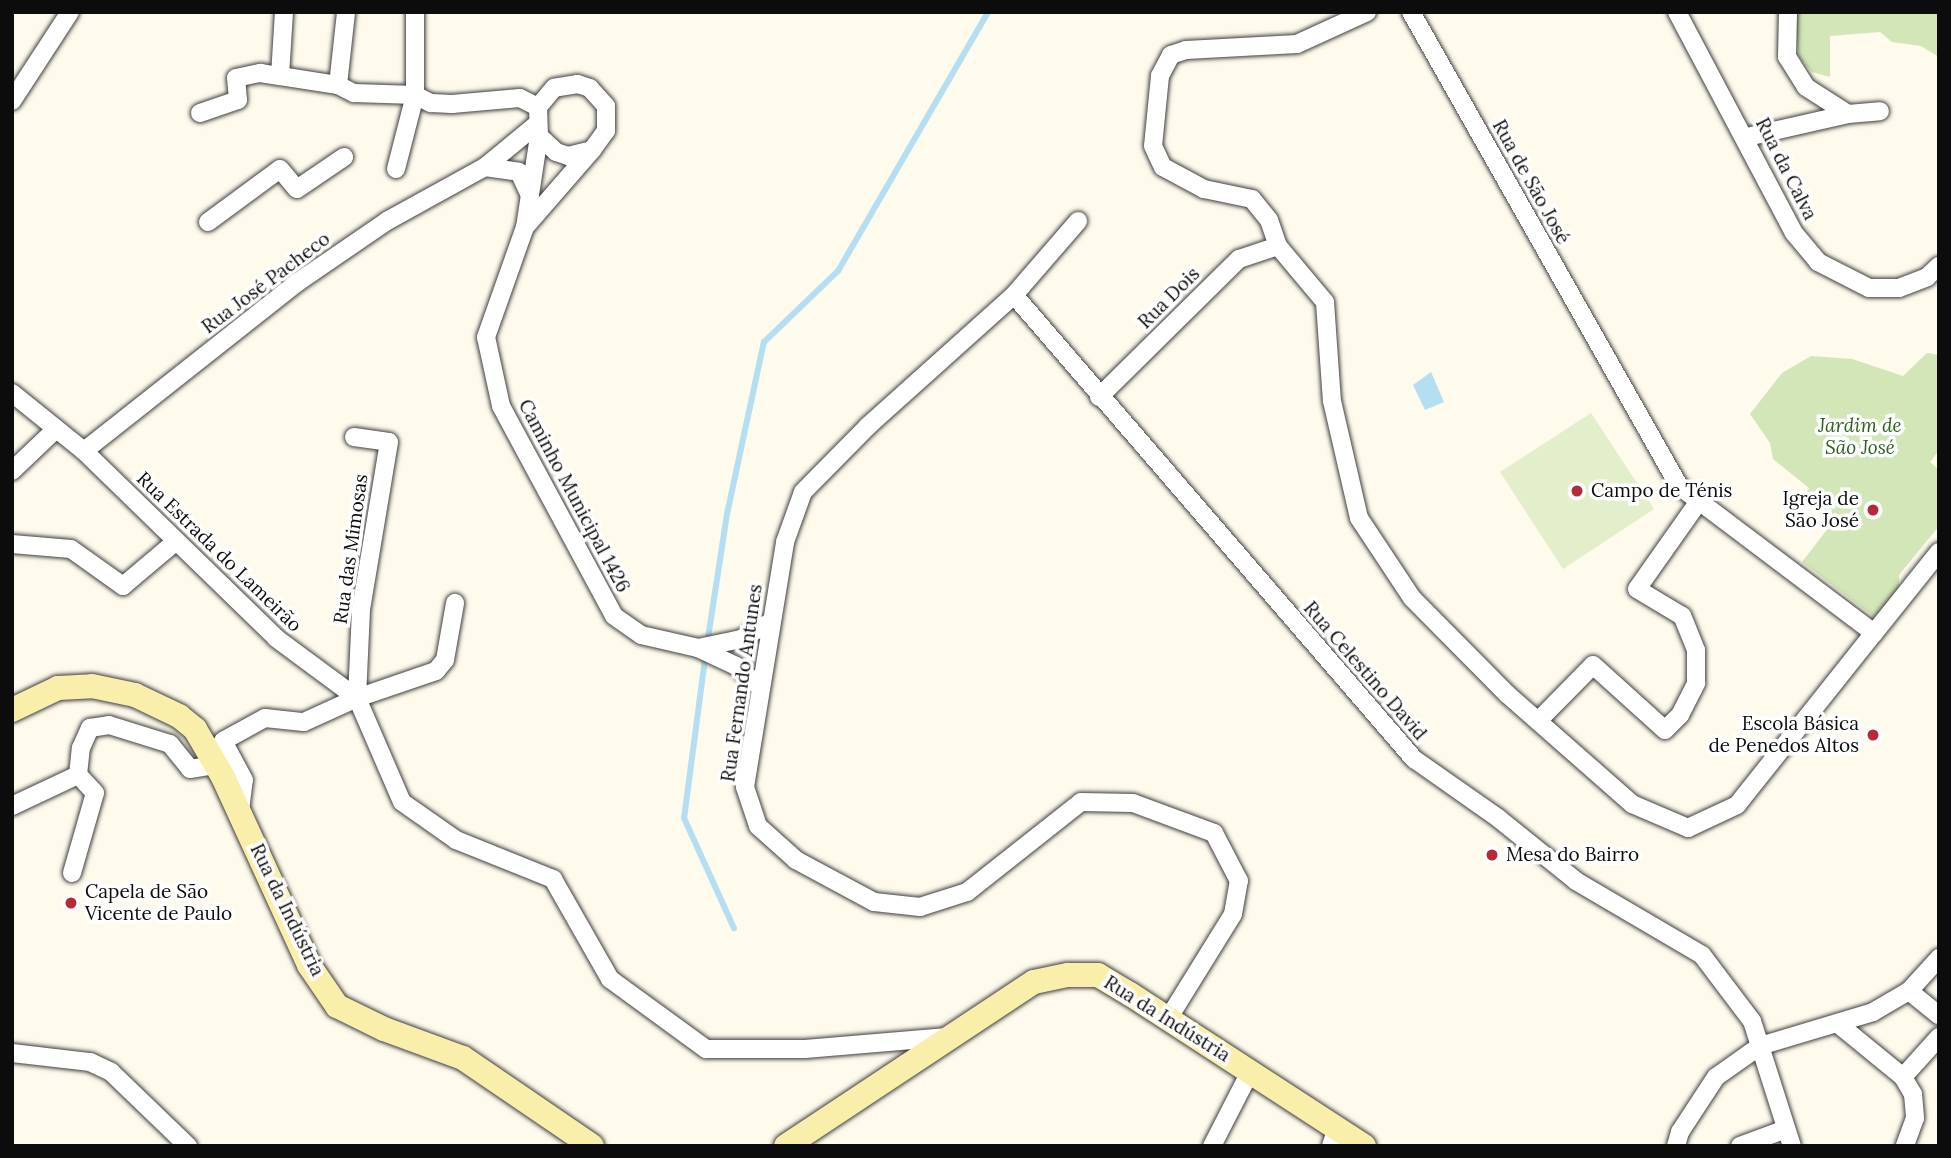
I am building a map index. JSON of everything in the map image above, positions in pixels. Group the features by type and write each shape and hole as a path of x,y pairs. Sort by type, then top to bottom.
{"street":[{"path":"12,100 70,12"},
{"path":"279,76 284,12"},
{"path":"338,85 346,12"},
{"path":"396,169 415,95 415,12"},
{"path":"1367,12 1297,44 1186,50 1171,55 1160,76 1153,146 1163,167 1204,189 1252,199 1269,220 1278,246 1325,302 1332,401 1359,518 1412,598 1538,721 1632,804 1688,828 1737,805 1938,556"},
{"name":"Rua de São José","path":"1411,12 1679,486 1874,633"},
{"name":"Rua da Calva","path":"1677,12 1746,137 1794,233 1818,262 1869,288 1899,288 1927,277 1939,267"},
{"path":"1788,12 1787,57 1806,86 1847,114"},
{"path":"200,113 238,100 236,78 260,73 338,85 354,93 415,95 431,103 452,104 520,98 556,152 568,156 592,150"},
{"name":"Rua José Pacheco","path":"84,452 298,282 387,221 485,167 538,123 544,96 565,84 590,88 599,96 608,118 607,131 592,150"},
{"path":"1746,137 1847,114 1880,111"},
{"name":"Caminho Municipal 1426","path":"538,123 525,227 486,337 501,405 614,616 641,635 698,648 736,666 759,686"},
{"name":"Caminho Municipal 1426","path":"525,227 592,150"},
{"path":"208,222 280,169 297,189 344,157"},
{"path":"485,167 519,172 530,196"},
{"path":"1014,295 1078,221"},
{"name":"Rua Dois","path":"1099,397 1239,259 1278,246"},
{"name":"Rua Celestino David","path":"1014,295 1414,760 1498,818 1576,881 1702,955 1752,1021 1789,1137"},
{"name":"Rua Fernando Antunes","path":"1014,295 868,426 803,492 785,542 759,686 745,787 758,825 796,860 874,902 920,907 967,892 1081,802 1133,803 1214,833 1238,881 1233,914 1168,1018"},
{"name":"Rua Estrada do Lameirão","path":"12,393 84,452 276,638 357,698"},
{"path":"12,471 55,430"},
{"name":"Rua das Mimosas","path":"354,437 389,442 361,610 357,698"},
{"path":"1538,721 1592,665 1665,730 1679,715 1696,683 1696,650 1682,616 1637,589 1699,501"},
{"path":"12,544 71,549 123,586 175,542"},
{"path":"240,811 244,780 223,741 264,718 304,722 357,698 436,671 445,660 455,603"},
{"name":"Caminho Municipal 1426","path":"698,648 741,639 770,622"},
{"name":"Rua da Indústria","path":"12,710 58,688 92,686 135,695 195,729 240,811 309,965 337,1006 384,1029 463,1058 592,1146"},
{"path":"357,698 402,802 456,840 553,879 610,979 706,1049 804,1049 947,1037"},
{"path":"72,873 95,793 78,775 81,748 90,727 109,725 170,744 190,769 216,765"},
{"path":"12,806 78,775"},
{"path":"1676,1146 1716,1077 1760,1046 1873,1012 1909,991 1939,958"},
{"name":"Rua da Indústria","path":"786,1146 947,1037 1034,982 1069,975 1098,975 1250,1072 1334,1137 1364,1146"},
{"path":"1909,991 1939,1015"},
{"path":"1838,1023 1903,1077 1913,1094 1914,1118 1905,1146"},
{"path":"1903,1077 1939,1037"},
{"path":"12,1053 90,1062 111,1072 188,1146"},
{"path":"1212,1146 1250,1072"},
{"path":"1740,1146 1789,1137"}],"green space":[{"path":"1794,12 1939,12 1939,57 1921,46 1892,42 1880,32 1830,36 1830,77 1812,72 1799,57"},
{"name":"Jardim de São José","path":"1927,353 1939,355 1939,450 1930,462 1939,470 1939,526 1899,575 1899,589 1877,619 1802,562 1833,522 1829,513 1806,495 1809,488 1773,459 1770,443 1750,414 1782,373 1811,356 1852,359 1903,376"},
{"name":"Campo de Ténis","path":"1591,413 1654,509 1563,569 1500,472"}],"water":[{"path":"1431,372 1444,402 1425,410 1413,385"}],"waterway":[{"path":"708,638 727,514 764,342 838,271 988,12"},
{"path":"705,659 684,818 734,928"}],"place":[{"name":"Campo de Ténis","path":"1577,491"},
{"name":"Igreja de São José","path":"1873,510"},
{"name":"Escola Básica de Penedos Altos","path":"1873,735"},
{"name":"Mesa do Bairro","path":"1492,855"},
{"name":"Capela de São Vicente de Paulo","path":"71,903"}]}
